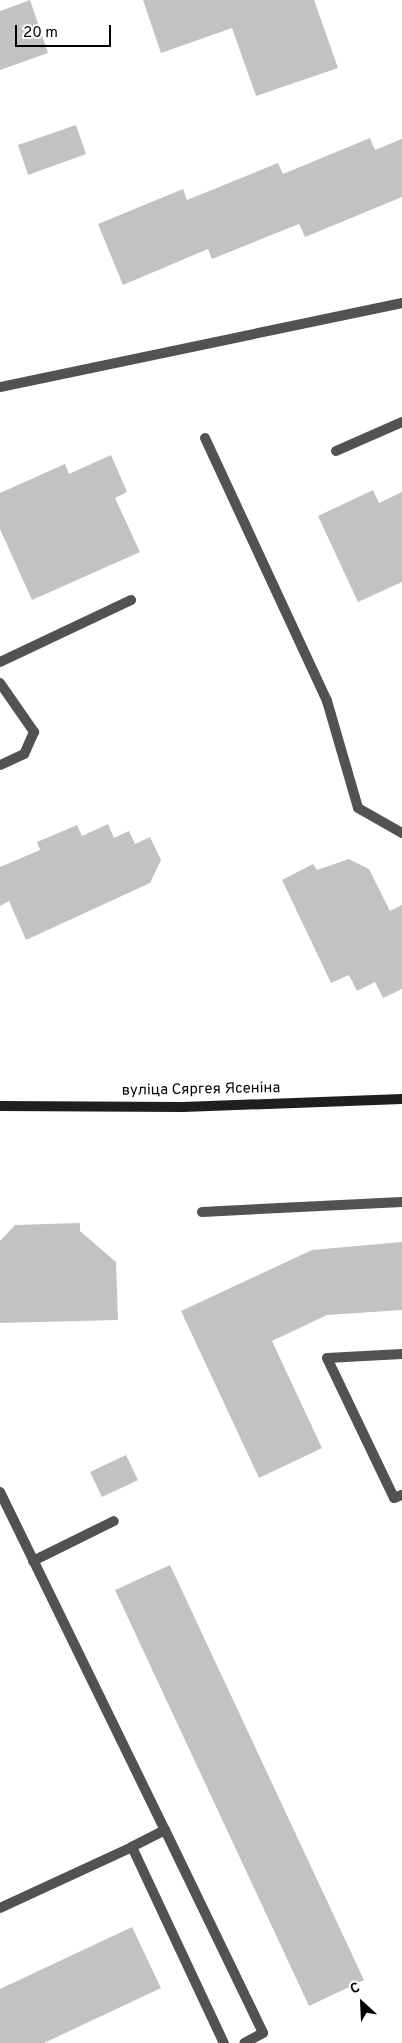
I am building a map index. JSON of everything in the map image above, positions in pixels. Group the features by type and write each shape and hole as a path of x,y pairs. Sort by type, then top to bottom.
{"main road":[{"name":"вуліца Сяргея Ясеніна","path":"0,1106 182,1108 402,1099"}],"lane":[{"path":"0,388 402,303"},
{"path":"336,451 402,422"},
{"path":"205,438 327,701 358,808 402,833"},
{"path":"0,662 131,600"},
{"path":"0,683 34,732 24,754 0,765"},
{"path":"202,1212 402,1202"},
{"path":"402,1354 327,1358 394,1498 402,1495"},
{"path":"0,1492 166,1830 263,2033 244,2043"},
{"path":"33,1561 114,1522"},
{"path":"0,1908 166,1830"},
{"path":"132,1846 224,2043"}],"building":[{"path":"30,0 48,53 0,70 0,11"},
{"path":"143,0 314,0 338,68 256,96 232,28 161,53"},
{"path":"76,125 86,154 28,175 18,145"},
{"path":"370,138 375,150 402,139 402,197 305,237 299,224 212,259 208,249 123,285 98,224 183,189 187,200 278,163 283,174"},
{"path":"111,455 127,492 115,498 140,552 32,600 0,529 0,493 65,464 69,474"},
{"path":"373,490 379,503 402,492 402,582 358,602 318,516"},
{"path":"108,824 114,838 129,831 135,844 150,837 161,860 150,883 26,940 9,901 0,906 0,867 40,850 37,842 77,825 82,836"},
{"path":"349,859 369,869 390,911 402,905 402,989 383,998 375,982 357,991 349,975 331,983 282,880 313,864 317,870"},
{"path":"80,1223 80,1231 116,1262 118,1320 0,1323 0,1241 15,1225"},
{"path":"402,1242 402,1310 327,1315 272,1341 322,1448 259,1478 181,1311 312,1250"},
{"path":"126,1455 138,1480 102,1497 90,1472"},
{"path":"170,1565 364,1980 309,2006 115,1590"},
{"path":"132,1927 161,1988 44,2043 0,2043 0,1989"}]}
